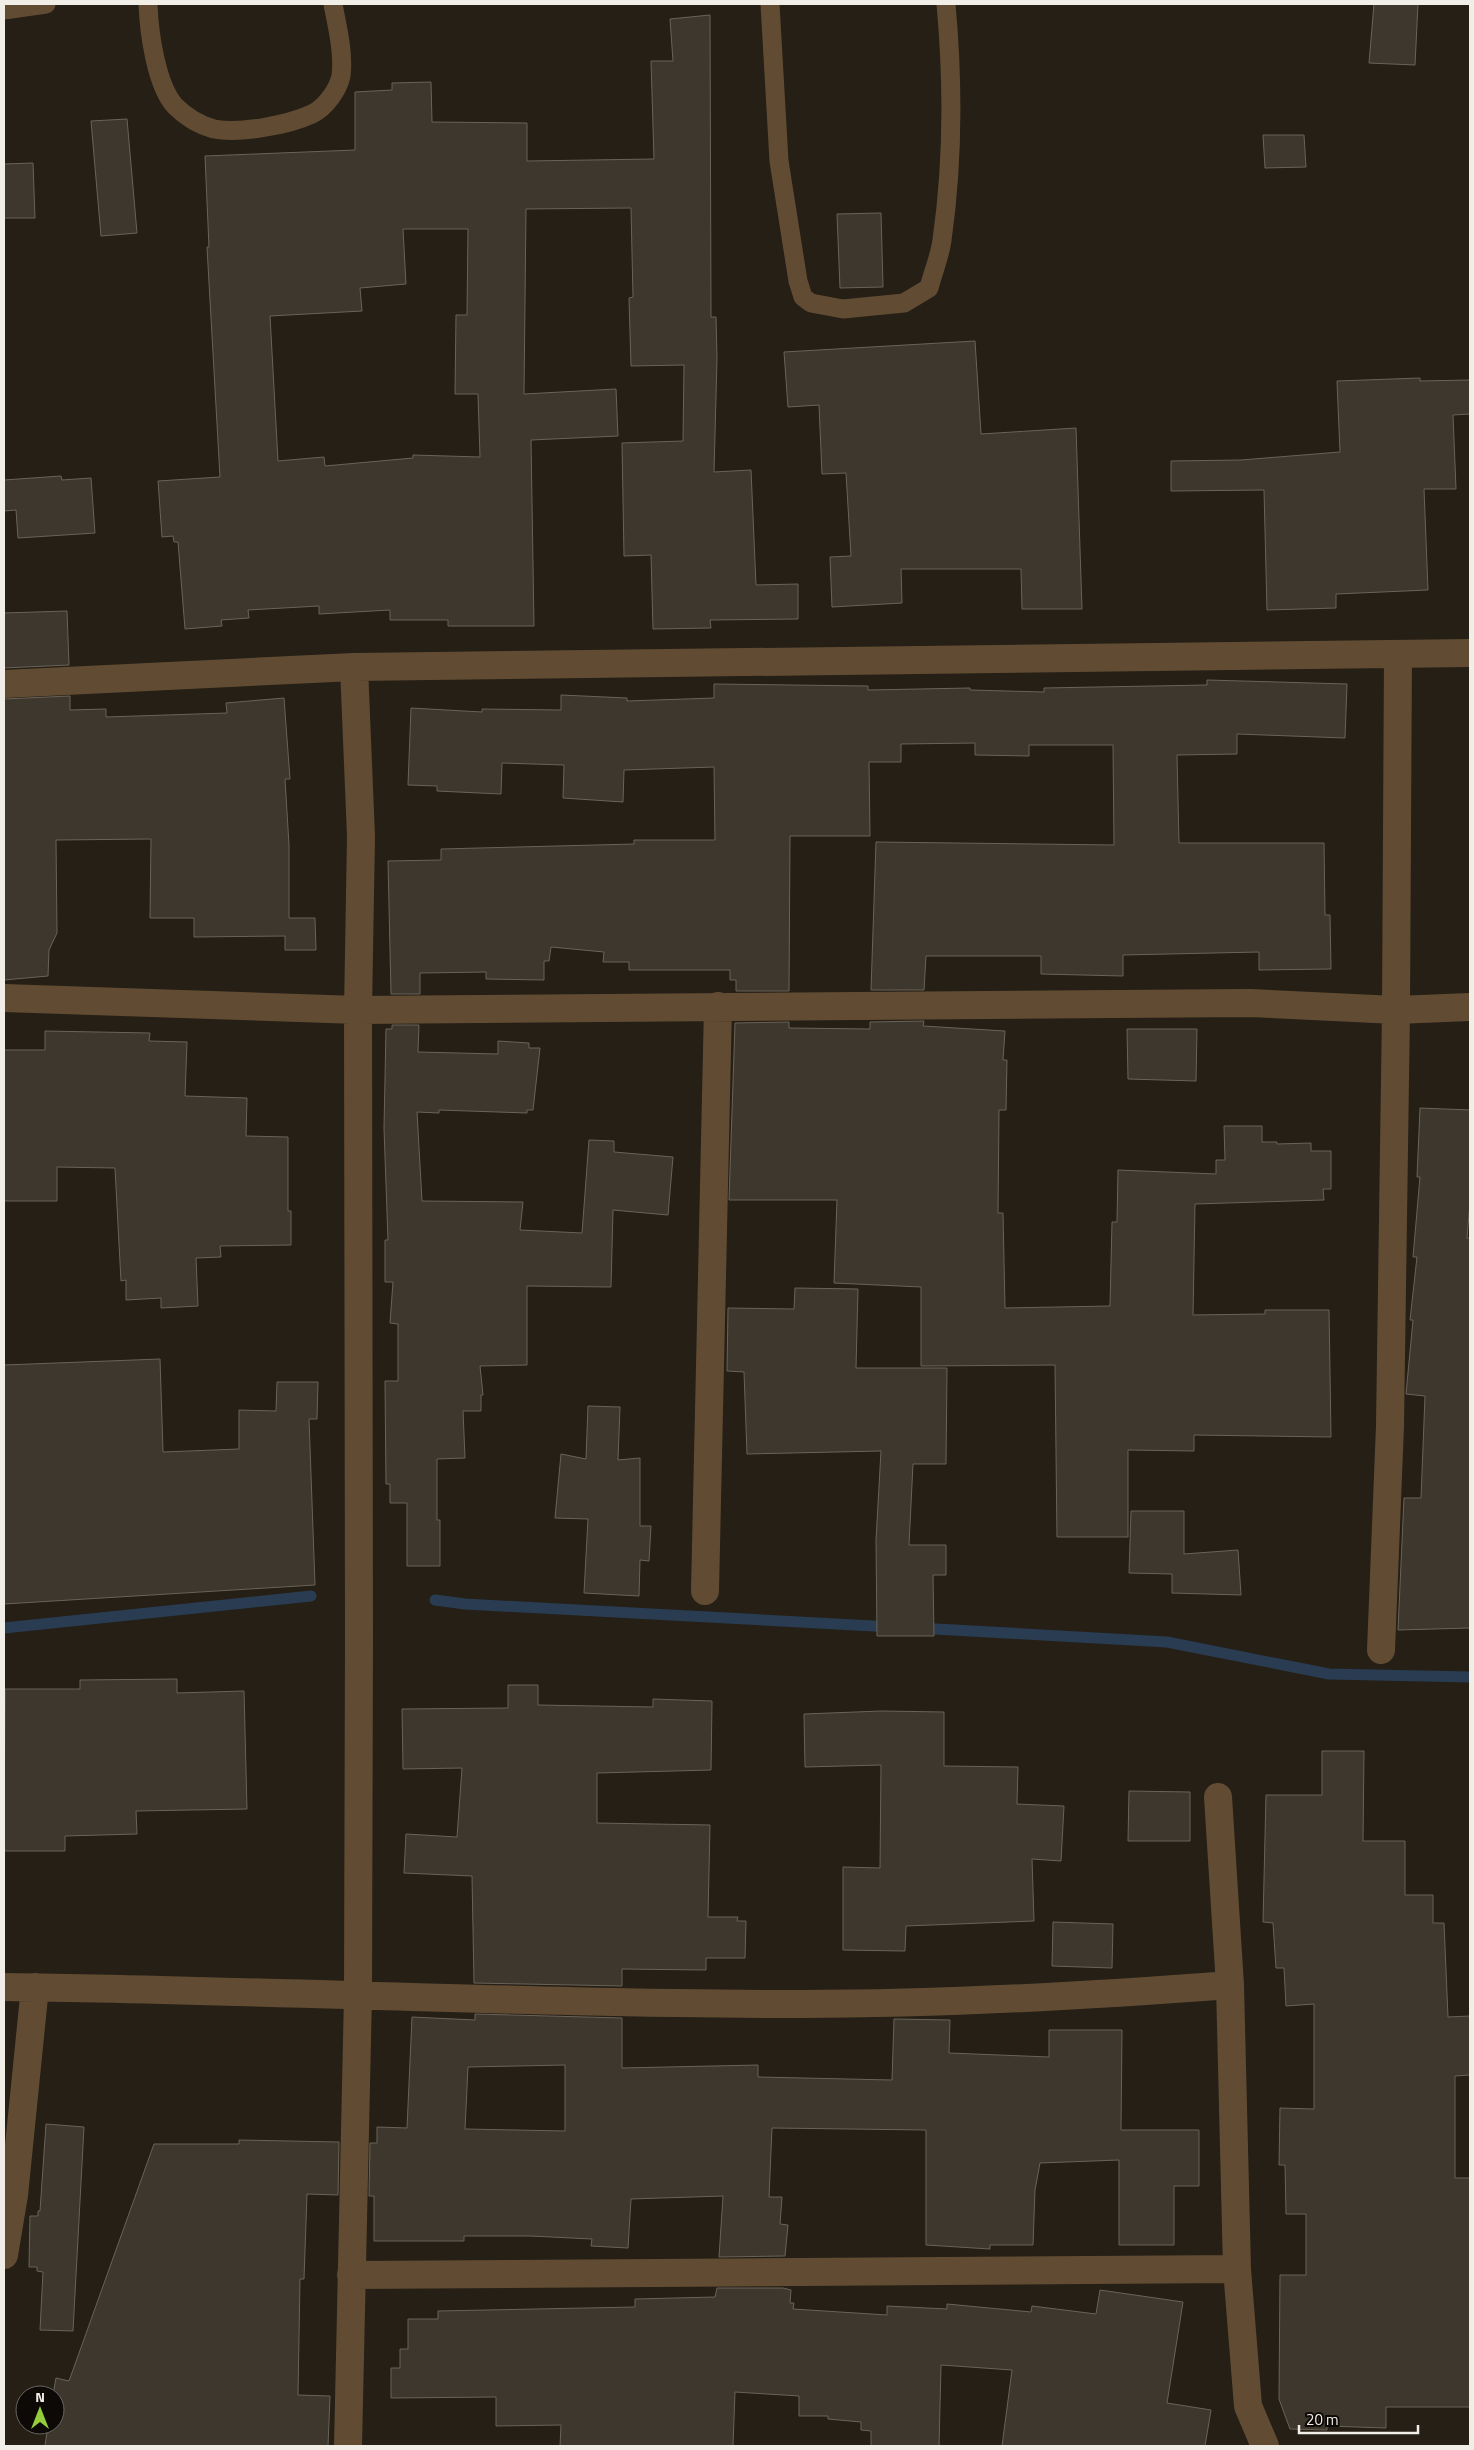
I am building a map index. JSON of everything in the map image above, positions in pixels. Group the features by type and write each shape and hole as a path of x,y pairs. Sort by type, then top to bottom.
{"street":[{"path":"4,684 354,668 1470,653"},
{"path":"1381,1650 1390,1426 1396,1010 1398,654"},
{"path":"348,2446 358,1995 360,1183 358,1010 361,836 354,668"},
{"path":"4,998 358,1010 1250,1003 1396,1010 1470,1007"},
{"path":"705,1591 718,1006"},
{"path":"1218,1797 1230,1985 1237,2270 1248,2406 1265,2446"},
{"path":"4,1987 578,2002 801,2004 1028,2000 1230,1985"},
{"path":"4,2255 14,2196 35,1987"},
{"path":"351,2275 1237,2270"}],"lane":[{"path":"4,10 46,4"},
{"path":"148,4 154,52 165,89 174,104 192,120 214,129 243,129 277,124 313,114 330,99 341,76 340,40 333,4"},
{"path":"770,4 779,161 798,281 803,297 811,304 843,309 904,304 929,288 942,241 950,136 950,50 946,4"}],"building":[{"path":"1374,4 1418,4 1415,65 1369,63"},
{"path":"710,15 711,317 716,317 717,358 714,472 751,470 756,585 798,584 798,619 710,620 711,628 653,629 651,555 624,556 622,443 683,441 684,365 631,366 629,298 633,297 631,208 526,209 524,394 616,389 618,436 531,440 534,626 448,626 448,620 390,620 390,610 319,614 319,606 248,610 249,618 221,620 222,626 185,629 178,542 174,542 173,536 162,537 158,481 220,477 207,247 209,247 205,156 355,150 355,92 392,90 392,83 431,82 432,122 527,123 527,161 654,159 651,61 673,61 670,19","holes":["403,229 468,229 467,315 456,315 455,394 478,394 480,457 413,455 413,458 325,466 324,457 278,461 270,316 362,311 360,288 406,284"]},
{"path":"127,119 137,233 101,236 91,121"},
{"path":"1263,135 1304,135 1306,167 1265,168"},
{"path":"33,163 35,218 4,218 4,164"},
{"path":"881,213 883,287 840,288 837,214"},
{"path":"975,341 981,434 1076,428 1082,609 1022,609 1021,569 901,569 902,603 832,607 830,557 851,556 846,473 822,474 819,405 788,407 784,352"},
{"path":"1420,378 1420,381 1470,380 1470,414 1453,415 1456,489 1424,489 1428,590 1336,594 1336,608 1267,610 1264,490 1171,491 1171,461 1241,460 1340,452 1337,381"},
{"path":"61,476 62,480 91,478 95,533 18,538 16,510 4,511 4,480"},
{"path":"67,611 69,665 4,668 4,613"},
{"path":"1207,680 1347,684 1345,738 1237,734 1237,754 1177,755 1179,843 1324,843 1325,915 1330,915 1331,969 1259,970 1259,952 1123,955 1123,976 1041,974 1041,956 926,956 924,990 871,990 876,842 1114,845 1113,745 1029,745 1029,756 975,755 975,743 901,744 901,762 869,762 870,836 790,836 789,991 736,991 736,980 730,980 730,970 629,970 629,962 603,962 604,952 551,947 549,961 544,961 544,980 486,979 486,972 420,973 420,994 391,994 388,861 441,860 441,849 634,844 634,840 715,840 714,767 624,770 623,802 563,798 564,765 502,763 501,794 437,791 437,786 408,785 411,708 482,712 482,709 561,710 561,695 627,698 627,701 714,698 714,684 868,686 868,690 970,688 970,690 1044,692 1044,688 1207,685"},
{"path":"70,696 70,710 106,709 106,717 227,713 226,703 284,698 290,779 285,779 289,845 289,918 315,918 316,950 285,950 285,936 194,937 194,918 150,918 151,839 56,840 57,933 49,950 48,976 4,980 4,699"},
{"path":"924,1021 923,1026 1005,1031 1003,1060 1007,1060 1006,1110 999,1110 998,1213 1003,1213 1005,1308 1110,1306 1112,1222 1117,1222 1118,1170 1216,1174 1216,1160 1225,1160 1224,1126 1262,1126 1262,1142 1277,1142 1277,1144 1311,1143 1311,1151 1331,1151 1331,1189 1323,1189 1324,1200 1195,1204 1193,1315 1265,1314 1265,1310 1329,1310 1331,1437 1194,1435 1194,1451 1128,1450 1128,1537 1057,1537 1055,1365 921,1366 921,1287 834,1283 837,1200 729,1200 735,1023 789,1022 789,1028 870,1029 870,1022"},
{"path":"392,1025 419,1025 418,1052 498,1054 498,1041 529,1043 529,1048 540,1048 533,1110 527,1110 527,1113 439,1110 439,1113 417,1112 422,1201 523,1202 520,1230 582,1233 589,1140 614,1141 614,1152 673,1157 668,1215 613,1210 611,1287 527,1286 527,1365 480,1366 483,1395 481,1395 481,1411 463,1411 465,1458 437,1459 437,1520 440,1520 440,1566 407,1566 407,1503 390,1503 390,1484 386,1484 385,1381 398,1381 398,1324 390,1323 393,1282 385,1282 385,1240 388,1240 384,1128 386,1029 392,1029"},
{"path":"1127,1029 1197,1029 1196,1081 1128,1079"},
{"path":"45,1031 150,1033 149,1041 187,1042 185,1096 247,1098 246,1136 288,1137 288,1211 291,1211 291,1245 220,1246 221,1257 196,1258 198,1306 161,1308 161,1298 126,1300 126,1280 121,1281 115,1168 57,1167 57,1201 4,1201 4,1050 45,1050"},
{"path":"1420,1108 1470,1110 1470,1202 1467,1238 1470,1238 1470,1628 1398,1630 1404,1498 1421,1498 1425,1396 1406,1394 1413,1320 1410,1320 1417,1257 1413,1257 1420,1177 1417,1177"},
{"path":"795,1288 858,1289 856,1368 947,1368 946,1464 913,1464 909,1545 946,1545 946,1575 933,1575 934,1636 877,1636 876,1540 881,1451 747,1454 744,1372 727,1371 728,1308 794,1309"},
{"path":"160,1359 163,1452 239,1449 239,1410 276,1411 277,1382 318,1382 317,1419 309,1419 315,1585 4,1604 4,1365"},
{"path":"588,1406 620,1407 618,1460 640,1458 640,1526 651,1526 649,1561 640,1560 639,1596 584,1593 588,1519 555,1518 561,1454 586,1459"},
{"path":"1131,1511 1184,1511 1184,1554 1238,1550 1241,1595 1172,1593 1172,1574 1129,1573"},
{"path":"177,1679 177,1693 244,1691 247,1809 136,1811 137,1834 65,1836 65,1851 4,1851 5,1689 80,1689 80,1680"},
{"path":"508,1685 538,1685 538,1705 653,1707 653,1699 712,1701 711,1770 597,1773 597,1823 710,1825 708,1917 738,1917 737,1921 746,1921 745,1958 706,1958 706,1970 622,1969 622,1986 474,1983 472,1876 404,1873 406,1834 457,1837 462,1768 403,1769 402,1709 508,1708"},
{"path":"881,1711 944,1712 944,1766 1018,1767 1017,1804 1064,1806 1061,1861 1032,1859 1034,1921 906,1926 905,1951 843,1950 843,1867 880,1868 881,1765 805,1767 804,1714"},
{"path":"1322,1751 1364,1751 1363,1841 1405,1841 1405,1895 1433,1895 1433,1923 1444,1923 1448,2017 1470,2016 1470,2075 1455,2076 1455,2178 1470,2178 1470,2407 1386,2407 1386,2428 1327,2426 1327,2430 1290,2429 1279,2399 1280,2275 1306,2275 1306,2214 1286,2214 1285,2165 1279,2165 1280,2108 1314,2109 1314,2004 1286,2006 1284,1968 1276,1968 1273,1923 1263,1922 1266,1795 1322,1795"},
{"path":"1129,1791 1190,1792 1190,1841 1128,1841"},
{"path":"1053,1922 1113,1924 1112,1968 1052,1966"},
{"path":"475,2014 622,2018 622,2068 758,2065 758,2077 892,2080 894,2019 950,2020 949,2053 1049,2057 1049,2030 1122,2030 1121,2130 1199,2130 1199,2186 1174,2186 1174,2245 1119,2245 1119,2160 1040,2163 1035,2190 1033,2245 990,2245 990,2249 926,2245 926,2130 772,2128 769,2197 782,2197 780,2224 788,2225 785,2256 719,2257 723,2196 631,2199 628,2248 591,2246 592,2239 530,2236 464,2236 464,2241 374,2241 374,2196 369,2196 370,2143 377,2143 377,2127 407,2128 412,2017 475,2020","holes":["565,2065 565,2131 465,2129 468,2067"]},
{"path":"46,2124 84,2127 73,2331 40,2330 43,2272 37,2271 37,2267 29,2267 30,2216 38,2216 38,2211 40,2211"},
{"path":"239,2140 339,2142 338,2195 307,2194 304,2279 300,2279 298,2395 330,2396 328,2446 45,2446 47,2435 65,2435 65,2385 55,2385 56,2378 69,2381 154,2144 239,2144"},
{"path":"717,2288 783,2288 791,2290 790,2303 794,2303 793,2309 887,2315 887,2306 947,2309 947,2304 1031,2312 1032,2306 1096,2314 1100,2290 1183,2302 1167,2403 1211,2410 1205,2446 1002,2446 1012,2370 941,2365 939,2446 871,2446 871,2431 861,2430 861,2422 828,2419 828,2416 799,2416 799,2396 735,2392 733,2446 560,2446 561,2425 496,2426 496,2397 391,2398 391,2368 400,2368 400,2349 408,2349 408,2319 438,2319 438,2311 635,2307 635,2299 715,2297"}],"waterway":[{"path":"4,1628 311,1596"},
{"path":"435,1600 465,1604 892,1627"},
{"path":"918,1628 1167,1642 1329,1674 1470,1677"}]}
